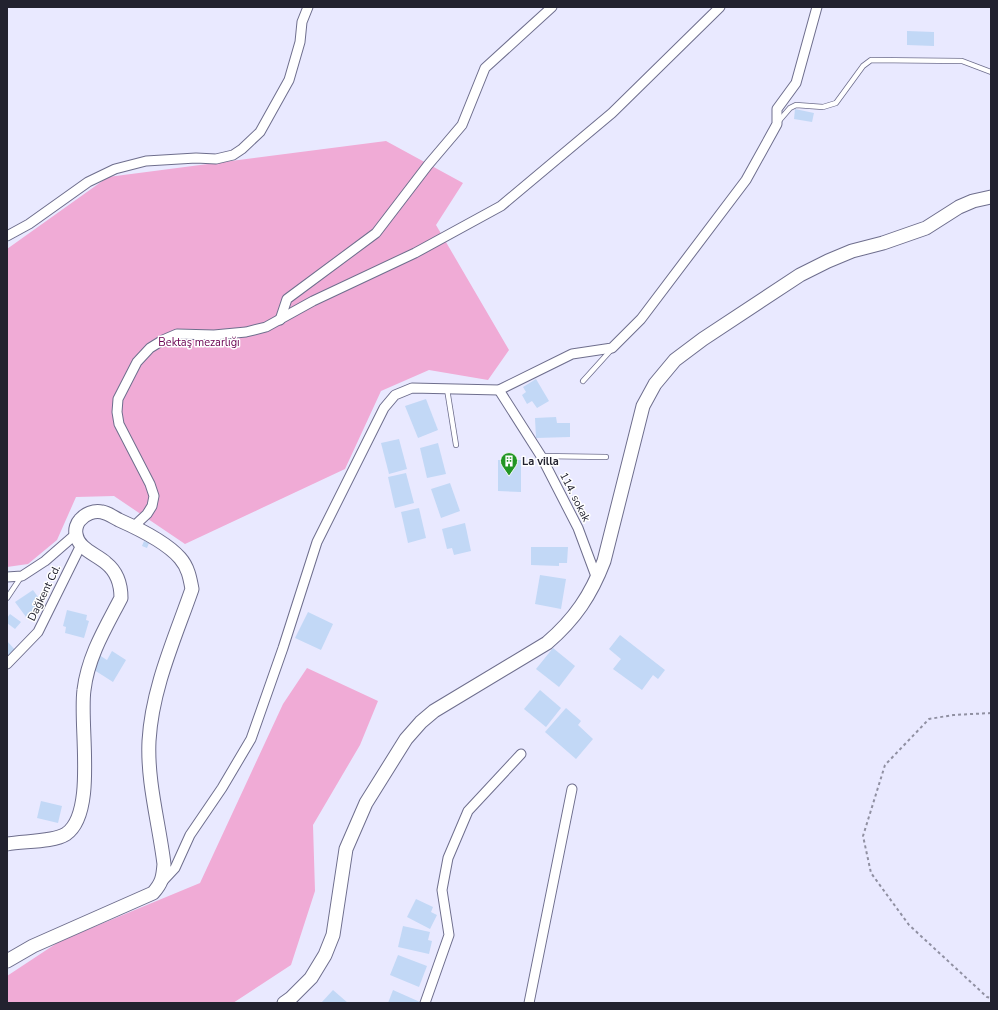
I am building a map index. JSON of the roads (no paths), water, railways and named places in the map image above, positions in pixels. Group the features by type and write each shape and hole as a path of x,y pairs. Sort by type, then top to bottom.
{"street":[{"path":"7,236 29,224 88,182 115,170 146,162 196,158 216,159 233,155 242,149 260,132 289,80 300,42 302,22 308,7"},
{"path":"280,320 287,299 376,233 428,164 462,125 485,68 552,7"},
{"path":"133,527 147,514 152,506 154,496 150,484 119,424 117,412 118,399 137,362 150,348 177,334 214,335 246,332 266,327 313,301 415,253 501,206 612,113 720,7"},
{"path":"7,961 33,946 153,893 175,868 190,835 222,788 251,739 283,648 317,542 384,408 395,395 412,388 499,390 572,354 612,348 641,319 741,186 777,124 776,109 796,83 817,7"},
{"path":"284,1003 311,978 325,956 333,935 346,849 366,804 406,739 421,722 434,711 547,643 572,619 585,601 597,579 604,561 643,406 655,384 675,360 703,339 794,279 828,260 926,228 966,204 991,197"},
{"name":"114. sokak","path":"499,390 541,456 578,528 597,579"},
{"path":"7,844 57,838 66,834 72,829 81,811 84,790 84,692 86,675 91,659 121,598 121,589 113,570 107,563 85,549 78,539 79,521 84,516 97,511 103,512 133,527 172,550 181,559 189,574 192,589 155,694 151,723 149,742 151,785 164,864 160,884"},
{"path":"7,577 22,576 78,539"},
{"name":"Dağkent Cd.","path":"7,664 38,632 78,539"},
{"path":"425,1003 449,935 442,890 448,858 468,811 521,754"},
{"path":"529,1003 572,789"}],"lane":[{"path":"777,124 790,108 796,105 823,107 836,103 863,66 871,60 962,60 991,72"},
{"path":"583,381 612,348"},
{"path":"447,389 456,445"},
{"path":"541,456 606,457"},
{"path":"7,598 22,576"}],"place":[{"name":"La villa","path":"509,476"}],"park label":[{"name":"Bektaş mezarlığı","path":"199,342"}]}
